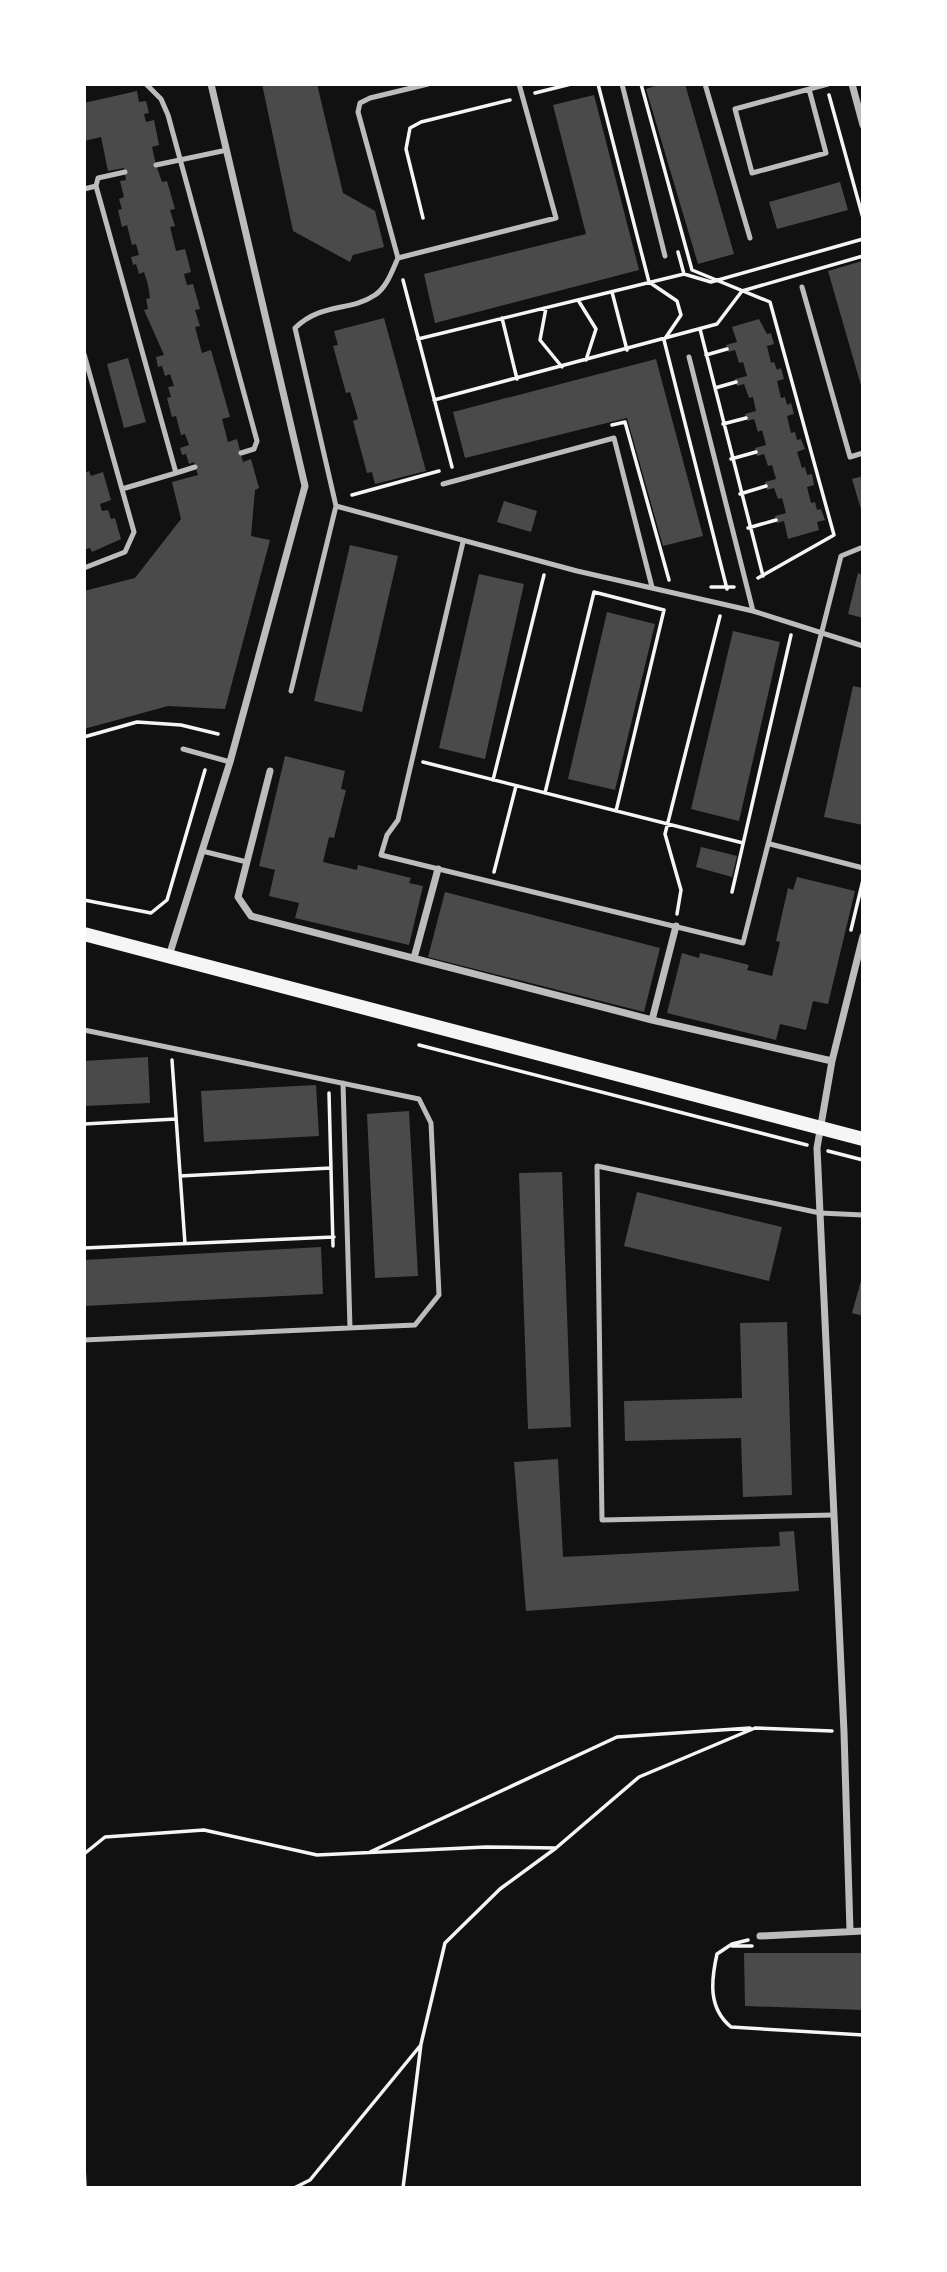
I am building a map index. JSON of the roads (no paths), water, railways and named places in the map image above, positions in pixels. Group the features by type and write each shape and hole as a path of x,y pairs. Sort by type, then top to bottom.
{"main road":[{"path":"84,934 863,1139"}],"street":[{"path":"169,957 230,762 305,486 211,84"},
{"path":"852,84 863,125"},
{"path":"270,771 238,897 250,916 652,1020 832,1061"},
{"path":"414,958 438,869"},
{"path":"652,1020 676,926"},
{"path":"850,1931 844,1732 817,1148 818,1128 832,1061 863,936"},
{"path":"760,1937 863,1931"}],"lane":[{"path":"146,84 161,99 180,159 257,441 254,449 241,453"},
{"path":"291,691 336,506 295,328 309,315 374,296 386,284 398,258 358,112 360,103 370,98 428,84"},
{"path":"398,258 556,218 519,84"},
{"path":"622,84 665,256"},
{"path":"705,84 750,238"},
{"path":"809,89 826,153 752,173 735,109 827,84"},
{"path":"156,165 228,150"},
{"path":"125,172 98,178 96,186 176,473"},
{"path":"84,189 96,186"},
{"path":"802,287 850,457 863,453"},
{"path":"84,354 134,532 132,543 125,552 114,559 84,568"},
{"path":"689,357 753,611"},
{"path":"443,484 614,438 652,587"},
{"path":"121,489 195,467"},
{"path":"336,506 463,542 753,611 863,646"},
{"path":"463,542 398,820 387,835 381,855 743,943 841,556 863,548"},
{"path":"183,749 230,762"},
{"path":"770,844 863,868"},
{"path":"202,851 247,862"},
{"path":"84,1030 419,1099 431,1123 439,1295 415,1325 84,1340"},
{"path":"343,1083 350,1328"},
{"path":"834,1515 603,1520 597,1166 820,1213 863,1215"}]}
